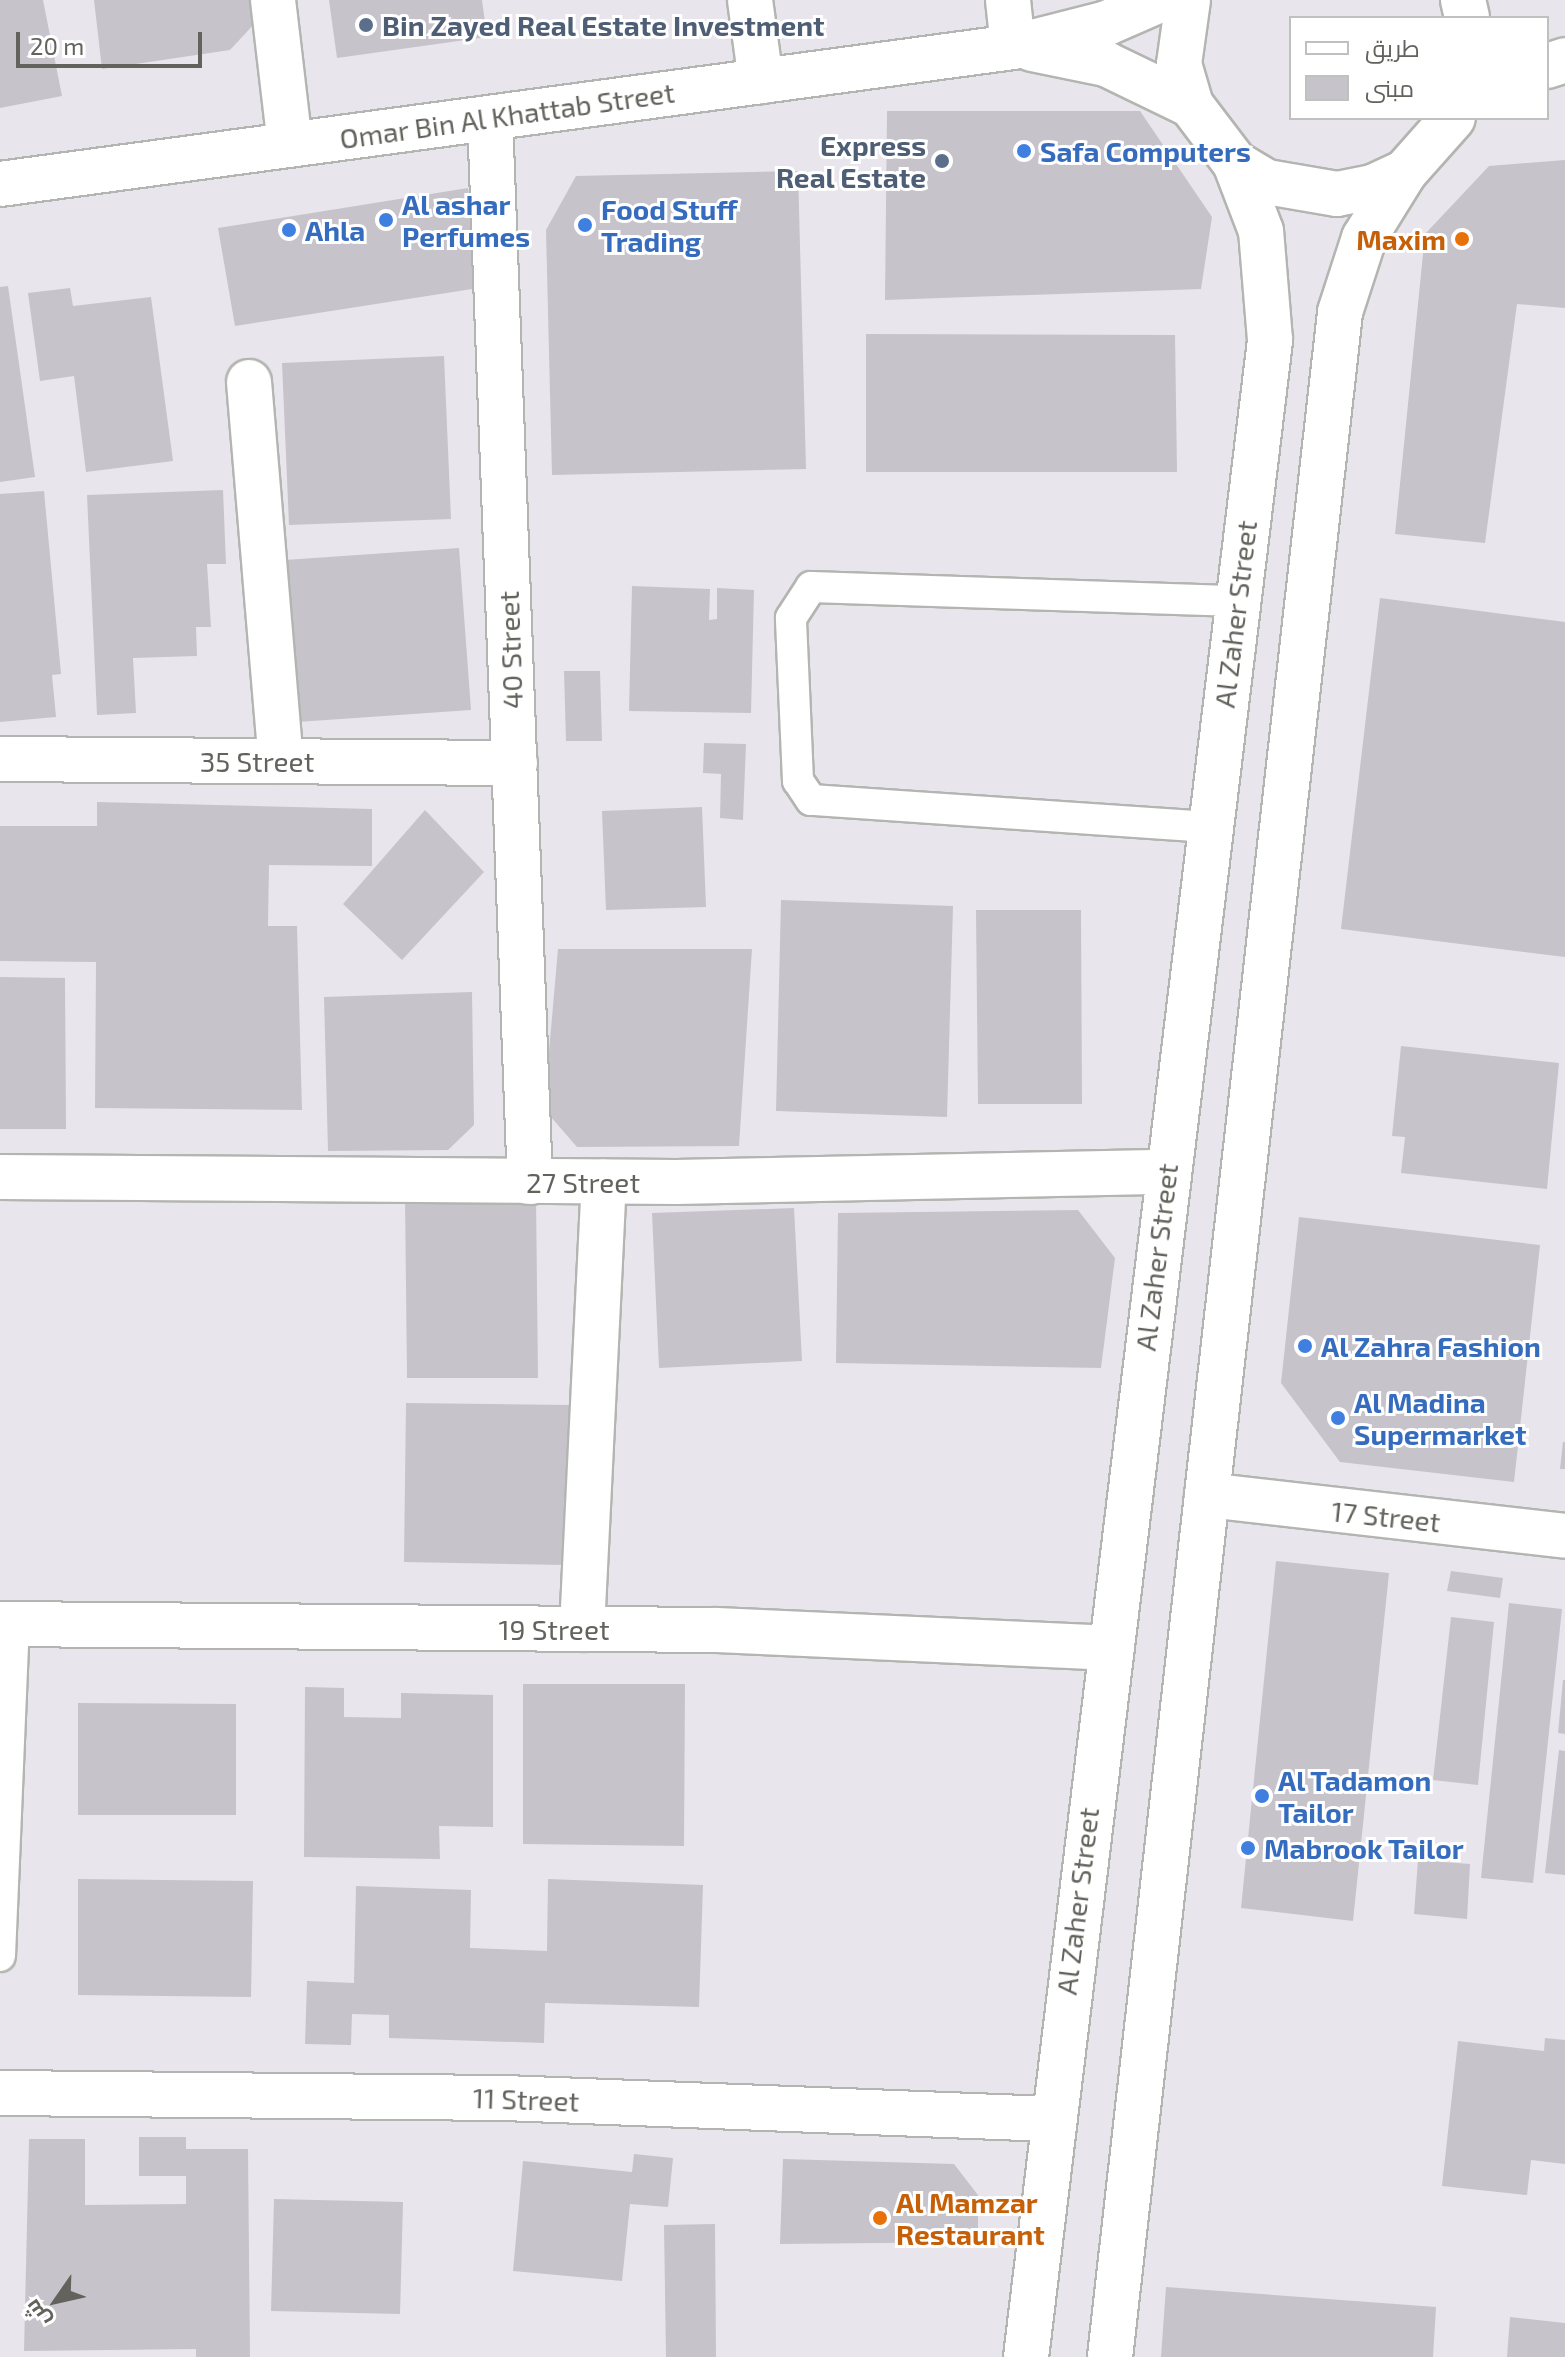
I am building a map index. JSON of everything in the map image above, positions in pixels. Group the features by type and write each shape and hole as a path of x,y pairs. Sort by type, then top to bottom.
{"street":[{"path":"273,0 290,144"},
{"path":"750,0 761,81"},
{"path":"1008,0 1013,47"},
{"name":"Omar Bin Al Khattab Street","path":"0,184 1013,47 1107,23 1160,0"},
{"path":"1188,0 1179,64 1191,105 1235,163 1301,192 1337,194 1405,172"},
{"name":"Omar Bin Al Khattab Street","path":"1013,47 1106,64 1191,105"},
{"name":"40 Street","path":"490,118 530,1182"},
{"path":"1110,2357 1340,312 1364,238 1405,172 1451,120"},
{"name":"Al Zaher Street","path":"1026,2357 1051,2119 1271,304 1261,231 1235,163"},
{"path":"249,382 281,761"},
{"name":"35 Street","path":"0,759 515,763"},
{"name":"27 Street","path":"0,1177 604,1182 1166,1172"},
{"path":"582,1629 604,1182"},
{"name":"17 Street","path":"1207,1495 1565,1536"},
{"name":"19 Street","path":"7,1624 853,1633 1108,1648"},
{"name":"11 Street","path":"0,2093 504,2098 1051,2119"}],"lane":[{"path":"1209,827 811,800 798,781 791,618 811,587 1237,601"},
{"path":"0,1956 7,1624"}],"building":[{"path":"0,0 43,0 62,96 0,108"},
{"path":"94,0 253,0 257,21 230,50 102,69"},
{"path":"329,0 482,0 487,37 337,58"},
{"path":"887,111 1140,111 1212,217 1201,289 885,300"},
{"path":"1565,160 1565,308 1517,304 1485,543 1395,534 1425,234 1489,166"},
{"path":"798,171 806,469 552,475 546,230 576,176"},
{"path":"468,188 485,287 235,326 218,228"},
{"path":"8,286 35,477 0,482 0,287"},
{"path":"70,288 73,306 151,297 173,461 86,472 74,376 40,381 28,293"},
{"path":"866,334 1175,335 1177,472 866,472"},
{"path":"444,356 451,519 289,525 282,363"},
{"path":"223,490 226,564 207,564 211,627 196,627 197,656 133,658 136,713 97,715 87,495"},
{"path":"44,491 61,674 52,675 56,717 0,722 0,494"},
{"path":"459,548 471,710 297,722 285,560"},
{"path":"632,586 710,589 709,620 717,619 717,588 754,590 751,713 629,711"},
{"path":"1380,598 1565,622 1565,957 1341,929"},
{"path":"564,671 600,671 602,741 566,741"},
{"path":"704,743 746,744 743,820 720,818 721,774 703,773"},
{"path":"97,802 372,809 372,866 269,865 268,926 297,926 302,1110 95,1108 96,962 0,961 0,826 97,826"},
{"path":"702,807 706,907 606,910 602,811"},
{"path":"425,810 484,872 402,960 343,904"},
{"path":"781,900 953,906 947,1117 776,1111"},
{"path":"976,910 1081,910 1082,1104 978,1104"},
{"path":"558,949 752,949 739,1146 577,1147 544,1109"},
{"path":"0,977 65,978 66,1129 0,1129"},
{"path":"472,992 474,1125 448,1150 328,1151 324,997"},
{"path":"1401,1046 1559,1063 1547,1189 1401,1173 1405,1137 1392,1136"},
{"path":"405,1196 536,1196 538,1378 407,1378"},
{"path":"794,1208 802,1361 659,1368 652,1213"},
{"path":"1078,1210 1115,1258 1101,1368 836,1363 838,1213"},
{"path":"1299,1217 1540,1245 1514,1482 1340,1462 1281,1383"},
{"path":"406,1403 569,1405 567,1565 404,1562"},
{"path":"1563,1442 1565,1469 1560,1469"},
{"path":"1276,1561 1389,1573 1353,1921 1241,1908"},
{"path":"1451,1571 1503,1578 1500,1598 1447,1591"},
{"path":"1509,1603 1562,1609 1533,1883 1481,1878"},
{"path":"1451,1617 1494,1622 1478,1785 1433,1780"},
{"path":"1565,1680 1565,1734 1558,1733"},
{"path":"523,1684 685,1684 684,1846 523,1844"},
{"path":"305,1687 344,1688 344,1717 401,1718 401,1693 493,1695 493,1827 439,1826 440,1859 304,1857"},
{"path":"78,1703 236,1704 236,1815 78,1815"},
{"path":"1559,1750 1565,1751 1565,1875 1545,1873"},
{"path":"1418,1860 1470,1864 1467,1919 1414,1914"},
{"path":"78,1879 253,1881 251,1997 78,1995"},
{"path":"548,1879 703,1885 699,2007 545,2003 544,2043 389,2038 389,2015 352,2014 351,2045 305,2044 307,1981 354,1983 356,1886 471,1890 470,1948 547,1951"},
{"path":"1545,2038 1565,2040 1565,2164 1531,2160 1527,2195 1442,2186 1458,2041 1544,2051"},
{"path":"139,2137 186,2137 186,2149 248,2149 250,2357 196,2357 196,2349 24,2351 29,2139 85,2139 85,2205 186,2204 186,2176 139,2176"},
{"path":"634,2154 673,2158 668,2207 630,2204 622,2281 513,2271 523,2161 632,2172"},
{"name":"Al Mamzar Restaurant","path":"783,2159 954,2164 978,2195 978,2242 780,2244"},
{"path":"274,2199 403,2202 400,2314 271,2311"},
{"path":"715,2224 716,2357 666,2357 664,2225"},
{"path":"1166,2287 1436,2307 1433,2357 1161,2357"},
{"path":"1510,2317 1565,2323 1565,2357 1507,2357"}],"place":[{"name":"Bin Zayed Real Estate Investment","path":"366,25"},
{"name":"Safa Computers","path":"1024,151"},
{"name":"Express Real Estate","path":"942,161"},
{"name":"Al ashar Perfumes","path":"386,220"},
{"name":"Food Stuff Trading","path":"585,225"},
{"name":"Ahla","path":"289,230"},
{"name":"Maxim","path":"1462,239"},
{"name":"Al Zahra Fashion","path":"1305,1346"},
{"name":"Al Madina Supermarket","path":"1338,1418"},
{"name":"Al Tadamon Tailor","path":"1262,1796"},
{"name":"Mabrook Tailor","path":"1248,1848"},
{"name":"Al Mamzar Restaurant","path":"880,2218"}]}
